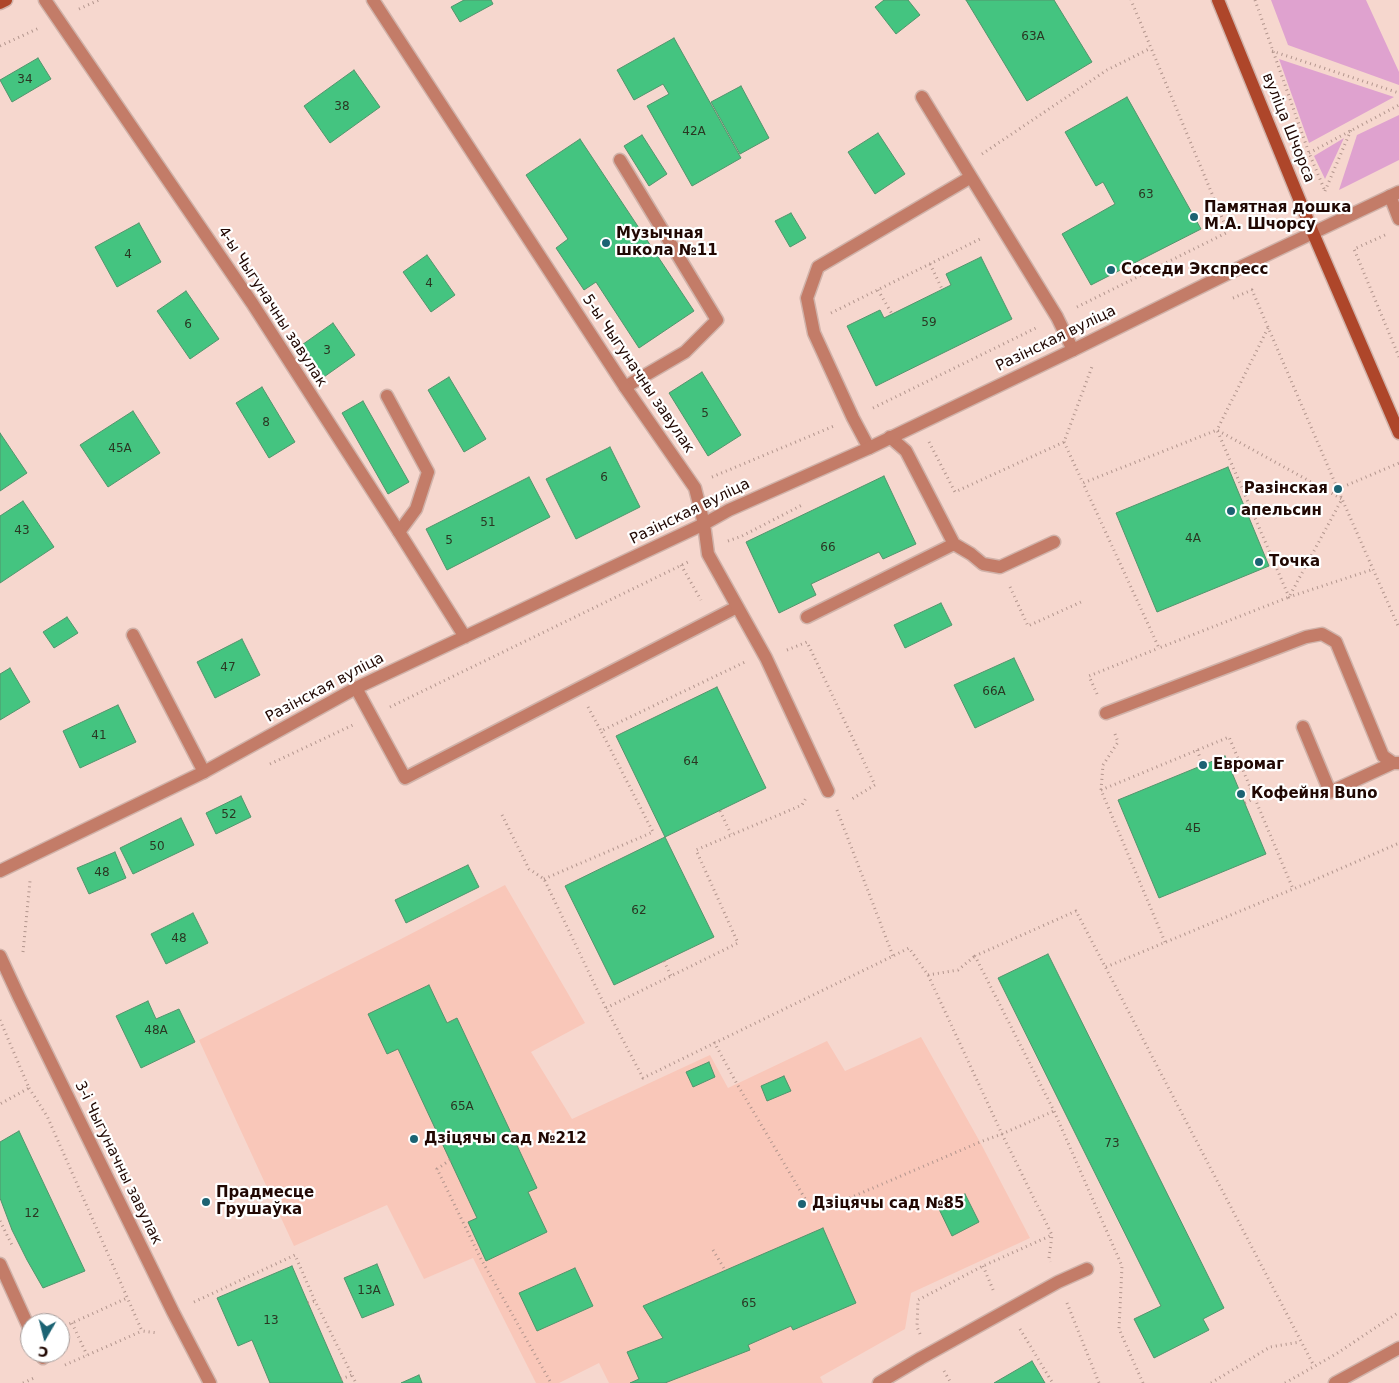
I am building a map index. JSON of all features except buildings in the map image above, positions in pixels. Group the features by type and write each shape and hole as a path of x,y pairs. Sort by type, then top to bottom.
{"main road":[{"path":"0,3 6,0"},
{"name":"вуліца Шчорса","path":"1218,0 1313,233 1399,433"}],"street":[{"name":"4-ы Чыгуначны завулак","path":"45,0 252,303 465,637"},
{"name":"5-ы Чыгуначны завулак","path":"372,0 625,387 695,488 704,524 708,554 766,658 828,791"},
{"path":"922,97 1057,317 1073,350"},
{"path":"620,160 717,320 685,352 625,387"},
{"path":"869,448 814,333 807,298 818,267 968,172"},
{"path":"1394,194 1399,219"},
{"name":"Разінская вуліца","path":"0,871 204,772 356,688 704,524 729,510 869,448 1394,194"},
{"path":"387,396 428,472 416,509 399,532"},
{"path":"890,437 906,451 954,544 983,564 1000,566 1054,542"},
{"path":"807,617 954,544"},
{"path":"356,688 406,778 737,607"},
{"path":"133,634 204,772"},
{"path":"1106,713 1306,637 1322,634 1336,642 1383,756 1396,763"},
{"path":"1303,726 1330,792 1396,763"},
{"name":"3-і Чыгуначны завулак","path":"0,956 173,1312 210,1383"},
{"path":"0,1264 22,1313"},
{"path":"879,1383 1058,1282 1087,1269"},
{"path":"1335,1383 1399,1348"}],"path":[{"path":"695,488 710,477 853,418 1228,232 1131,0"},
{"path":"1255,0 1309,154 1325,191 1352,130"},
{"path":"968,172 1107,70 1151,48"},
{"path":"1272,51 1399,93"},
{"path":"1309,154 1399,105"},
{"path":"1390,233 1354,249 1399,357"},
{"path":"826,316 990,234"},
{"path":"930,264 942,289"},
{"path":"878,290 892,314"},
{"path":"1226,302 1252,290 1399,628"},
{"path":"1083,483 1217,430 1269,327"},
{"path":"906,451 929,441 955,492 1064,442 1094,364 1085,368"},
{"path":"1217,430 1342,499"},
{"path":"1217,430 1289,597"},
{"path":"1064,442 1159,648"},
{"path":"1338,489 1399,463"},
{"path":"1289,597 1342,499"},
{"path":"263,767 672,569 708,554 729,540 742,536 811,500"},
{"path":"729,540 733,549"},
{"path":"1000,566 1028,626 1081,602"},
{"path":"1165,942 1101,790 1103,765 1118,742 1089,676 1289,597 1374,569"},
{"path":"782,644 785,650 807,642 875,785 836,808"},
{"path":"544,879 653,832 601,731 748,660 766,658"},
{"path":"1101,790 1229,737 1293,889"},
{"path":"1197,750 1203,764"},
{"path":"1240,794 1251,788"},
{"path":"828,791 894,956"},
{"path":"606,1008 738,943 696,850 802,805 807,796"},
{"path":"1245,803 1255,798"},
{"path":"720,811 731,834"},
{"path":"502,815 529,869 544,879 642,1078 909,948 928,975 1002,1134 1052,1235 1049,1258 1100,1383"},
{"path":"1106,967 1399,843"},
{"path":"23,960 31,876"},
{"path":"928,975 958,970 975,956 1076,911 1314,1366"},
{"path":"975,956 1054,1111 1122,1266 1118,1329 1144,1383"},
{"path":"664,961 671,976"},
{"path":"0,1020 29,1088 47,1116 142,1331"},
{"path":"714,1042 736,1084 807,1202"},
{"path":"0,1104 29,1088"},
{"path":"845,1200 1054,1111"},
{"path":"450,1160 437,1169 482,1259 550,1383"},
{"path":"5,1231 12,1230"},
{"path":"921,1358 922,1339 917,1327 918,1300 983,1266 1052,1235"},
{"path":"713,1250 726,1270"},
{"path":"173,1312 295,1254 315,1301 356,1383"},
{"path":"983,1266 996,1297"},
{"path":"87,1355 72,1323 126,1298"},
{"path":"308,1303 315,1301"},
{"path":"1285,1383 1336,1354 1399,1312"},
{"path":"1016,1323 1052,1382 1050,1383"},
{"path":"63,1365 142,1331 161,1334"},
{"path":"1211,1383 1270,1347 1300,1342"},
{"path":"941,1366 951,1383"},
{"path":"341,1379 353,1375"},
{"path":"23,1383 39,1376"}],"shaded area":[{"path":"1271,0 1366,0 1399,72 1399,85 1288,45"},
{"path":"1279,59 1394,97 1309,143"},
{"path":"1399,115 1399,160 1339,190 1357,135"},
{"path":"1344,138 1325,179 1314,156"},
{"path":"505,885 585,1023 531,1052 572,1119 710,1055 728,1088 827,1041 845,1071 921,1037 980,1142 1030,1238 911,1293 905,1329 820,1377 823,1383 609,1383 599,1363 559,1383 536,1383 473,1258 424,1279 387,1205 294,1246 199,1040"}],"place":[{"name":"Памятная дошка М.А. Шчорсу","path":"1194,217"},
{"name":"Музычная школа №11","path":"606,243"},
{"name":"Соседи Экспресс","path":"1111,270"},
{"name":"Разінская","path":"1338,489"},
{"name":"апельсин","path":"1231,511"},
{"name":"Точка","path":"1259,562"},
{"name":"Евромаг","path":"1203,765"},
{"name":"Кофейня Buno","path":"1241,794"},
{"name":"Дзіцячы сад №212","path":"414,1139"},
{"name":"Прадмесце Грушаўка","path":"206,1202"},
{"name":"Дзіцячы сад №85","path":"802,1204"}]}
